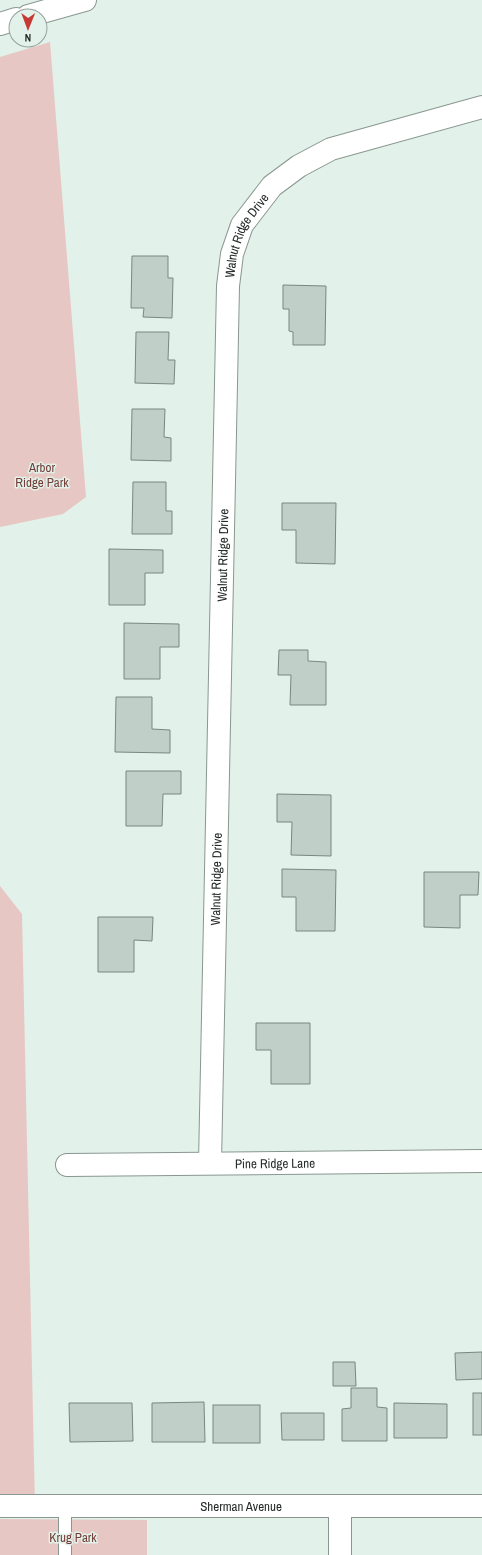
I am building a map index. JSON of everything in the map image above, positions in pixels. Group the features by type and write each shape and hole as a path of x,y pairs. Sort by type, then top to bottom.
{"street":[{"path":"48,10 85,0"},
{"name":"Walnut Ridge Drive","path":"210,1163 227,302 232,254 242,225 257,205 272,186 299,166 330,149 482,107"},
{"name":"Pine Ridge Lane","path":"67,1165 482,1161"},
{"name":"Sherman Avenue","path":"0,1506 482,1506"},
{"path":"340,1506 340,1555"}],"lane":[{"path":"65,1506 65,1555"}],"green space":[{"name":"Arbor Ridge Park","path":"50,42 86,497 63,514 0,527 0,57 30,48 48,48 48,43"},
{"path":"0,886 22,914 35,1506 0,1504"},
{"name":"Krug Park","path":"0,1519 147,1520 147,1555 0,1555"}],"building":[{"path":"132,256 168,256 168,278 173,278 172,318 143,317 144,308 131,308"},
{"path":"283,285 326,286 325,345 293,345 293,332 289,331 289,309 283,309"},
{"path":"136,332 169,332 168,360 175,360 174,384 135,383"},
{"path":"132,409 165,409 164,437 171,438 171,461 131,460"},
{"path":"133,482 166,482 166,511 172,511 172,534 132,534"},
{"path":"282,503 336,503 335,564 296,563 296,530 282,530"},
{"path":"109,549 163,550 163,573 145,573 145,605 109,605"},
{"path":"124,623 179,624 179,647 160,647 160,679 124,679"},
{"path":"279,650 308,650 308,661 326,662 326,705 290,705 291,675 278,675"},
{"path":"116,697 152,697 152,729 170,730 170,753 115,752"},
{"path":"126,771 181,771 181,794 163,794 162,826 126,826"},
{"path":"277,794 331,795 331,856 291,855 292,822 277,822"},
{"path":"282,869 336,870 335,931 296,931 296,897 282,897"},
{"path":"424,872 479,872 478,895 460,895 460,928 424,927"},
{"path":"98,917 153,917 152,941 134,940 134,972 98,972"},
{"path":"256,1023 310,1023 310,1084 271,1084 271,1050 256,1050"},
{"path":"482,1352 482,1379 456,1380 455,1353"},
{"path":"333,1362 355,1362 356,1386 333,1386"},
{"path":"351,1388 377,1388 377,1407 387,1408 387,1441 342,1441 342,1409 351,1408"},
{"path":"473,1393 482,1393 482,1435 473,1435"},
{"path":"204,1402 205,1442 152,1442 152,1403"},
{"path":"69,1403 132,1403 133,1441 70,1442"},
{"path":"394,1403 447,1404 447,1438 394,1438"},
{"path":"213,1405 260,1405 260,1443 213,1443"},
{"path":"281,1413 324,1413 324,1440 282,1440"}]}
